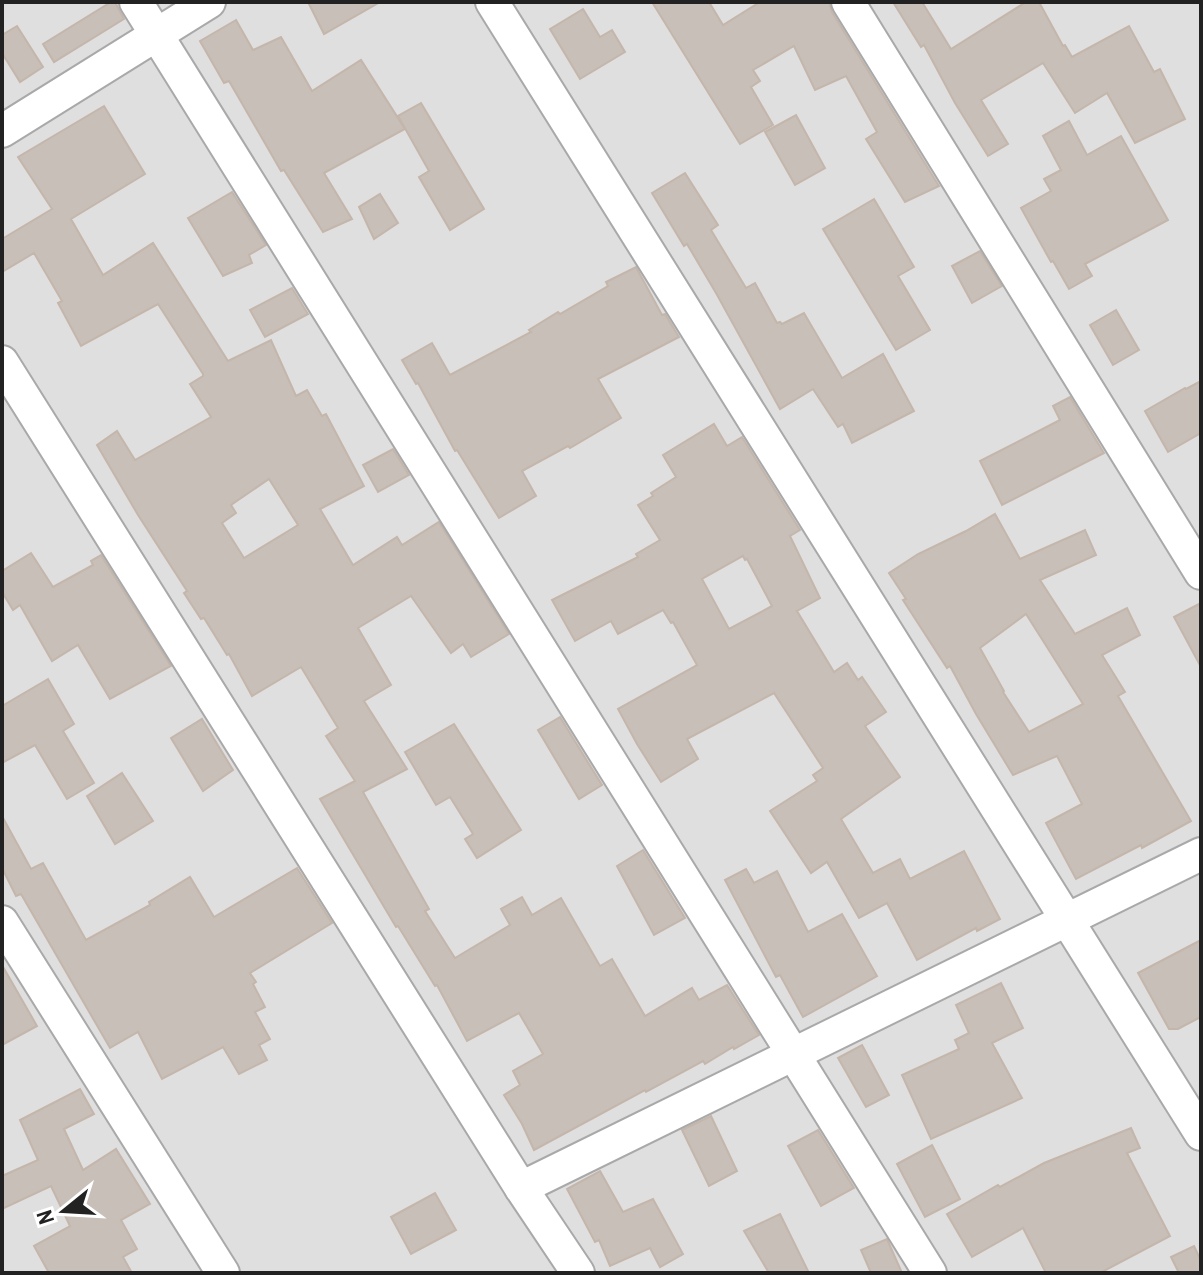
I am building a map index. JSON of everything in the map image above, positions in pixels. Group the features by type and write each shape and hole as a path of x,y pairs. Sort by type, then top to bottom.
{"street":[{"path":"136,2 930,1273"},
{"path":"2,131 209,2"},
{"path":"492,2 1201,1134"},
{"path":"848,2 1201,573"},
{"path":"2,362 521,1188 578,1273"},
{"path":"521,1188 1201,854"},
{"path":"2,922 223,1273"}],"shaded area":[{"path":"2,2 1201,2 1201,1273 2,1273"}],"building":[{"path":"115,2 124,19 54,62 43,44"},
{"path":"308,2 380,2 324,34"},
{"path":"652,2 709,2 723,25 760,2 829,2 832,12 939,186 905,202 866,139 877,132 846,76 815,90 794,46 753,70 760,81 751,87 773,125 740,144"},
{"path":"893,2 922,2 951,49 1026,2 1039,2 1072,57 1129,26 1154,72 1160,69 1185,119 1135,143 1107,93 1075,113 1043,63 981,100 1008,144 988,156 924,45 921,47"},
{"path":"583,9 600,37 612,30 625,52 580,79 550,29"},
{"path":"236,20 253,50 281,37 312,91 361,60 405,129 324,173 352,219 323,232 284,170 281,171 229,81 224,83 200,41"},
{"path":"17,26 43,67 20,82 2,53 2,35"},
{"path":"421,103 484,209 450,230 419,177 429,171 398,116"},
{"path":"104,106 145,174 71,219 103,275 153,243 228,361 271,340 296,396 307,390 322,416 326,414 364,486 320,509 353,565 397,537 402,545 439,522 509,634 471,657 463,644 451,653 411,596 358,628 391,685 364,701 407,769 363,792 429,909 425,911 455,958 510,925 501,909 522,897 532,915 561,898 600,966 612,959 645,1016 692,988 699,1000 727,985 759,1035 705,1064 703,1061 645,1090 534,1150 504,1095 520,1085 513,1071 543,1054 519,1013 467,1041 437,985 396,927 320,799 355,781 326,736 338,728 301,667 252,696 229,654 184,593 187,591 97,445 117,431 135,460 211,417 190,384 203,374 158,304 81,346 58,303 62,301 34,253 2,272 2,239 52,209 18,157","holes":["269,479 298,525 244,558 222,523 236,513 231,505"]},
{"path":"796,115 825,168 795,185 765,132"},
{"path":"1069,121 1087,155 1121,136 1168,220 1085,264 1092,276 1069,289 1021,208 1051,191 1044,179 1061,170 1043,136"},
{"path":"685,173 718,225 711,230 746,288 755,283 777,323 782,324 804,313 842,378 883,354 914,411 852,443 843,424 838,427 813,389 780,409 687,244 684,246 652,193"},
{"path":"232,192 266,245 249,255 252,263 223,276 188,218"},
{"path":"380,194 398,223 374,239 359,207"},
{"path":"874,199 914,267 898,276 930,330 896,350 823,229"},
{"path":"980,251 1002,286 972,303 952,266"},
{"path":"636,267 662,315 665,314 679,337 598,379 621,418 522,471 536,496 499,518 455,451 402,360 432,343 450,375 531,332 529,330 558,312 560,314 608,286 606,282"},
{"path":"292,288 308,314 265,337 250,310"},
{"path":"1116,310 1139,350 1113,365 1090,325"},
{"path":"1201,381 1201,433 1168,452 1145,411"},
{"path":"1070,397 1104,453 1002,505 980,461 1060,420 1053,406"},
{"path":"714,424 727,446 742,437 800,530 790,536 820,598 797,611 834,672 847,663 858,680 862,677 886,712 865,726 900,777 841,819 873,873 900,859 910,879 964,851 1000,919 977,931 976,928 917,960 887,903 859,918 827,862 811,873 770,811 817,781 813,775 823,768 774,693 687,739 698,759 661,782 618,709 697,665 673,622 663,610 618,634 611,621 575,641 552,600 638,557 636,554 660,540 638,505 676,477 663,455","holes":["743,556 772,606 729,629 702,579"]},
{"path":"393,449 409,475 378,492 363,465"},
{"path":"995,514 1020,559 1085,530 1096,555 1040,580 1075,634 1127,608 1140,635 1102,655 1125,692 1118,696 1191,821 1076,879 1046,823 1082,804 1057,756 1013,775 950,666 947,668 889,573 918,554","holes":["1026,614 1083,704 1029,732 980,648"]},
{"path":"31,553 53,587 93,565 91,561 101,555 171,666 110,699 78,645 52,661 20,605 13,610 2,592 2,571"},
{"path":"1201,603 1201,667 1174,617"},
{"path":"48,679 74,724 63,731 94,783 67,799 35,745 2,763 2,706"},
{"path":"560,717 602,785 579,799 538,730"},
{"path":"202,719 233,770 203,791 171,738"},
{"path":"454,724 521,830 477,858 465,839 473,834 450,797 436,805 405,752"},
{"path":"122,773 153,821 115,844 87,796"},
{"path":"2,816 31,869 43,863 86,940 150,905 149,902 190,877 214,917 297,868 332,923 250,973 265,1007 255,1012 270,1039 259,1045 267,1060 239,1074 223,1047 162,1079 138,1032 110,1048 21,894 16,896 2,868"},
{"path":"643,850 685,918 654,935 617,866"},
{"path":"746,869 754,883 777,871 808,932 842,914 877,976 803,1017 780,975 776,977 725,880"},
{"path":"1201,940 1201,1017 1178,1029 1169,1029 1138,973"},
{"path":"2,965 37,1026 2,1045"},
{"path":"1001,983 1023,1028 992,1043 1022,1098 931,1139 902,1075 959,1049 955,1040 969,1033 956,1005"},
{"path":"862,1045 889,1095 866,1107 838,1058"},
{"path":"80,1089 94,1114 64,1129 83,1170 116,1149 150,1204 121,1220 137,1249 123,1257 132,1273 49,1273 34,1246 70,1226 51,1186 2,1209 2,1176 38,1160 20,1120"},
{"path":"711,1116 737,1171 709,1186 682,1130"},
{"path":"1131,1128 1140,1148 1127,1153 1170,1236 1100,1273 1046,1273 1023,1228 972,1257 947,1214 1044,1163"},
{"path":"818,1130 854,1188 821,1206 788,1146"},
{"path":"932,1145 960,1199 925,1217 897,1164"},
{"path":"600,1171 623,1212 653,1199 683,1254 660,1267 650,1248 610,1266 599,1240 595,1242 567,1189"},
{"path":"435,1193 456,1230 411,1254 391,1217"},
{"path":"780,1214 809,1273 769,1273 744,1231"},
{"path":"887,1239 902,1273 871,1273 861,1250"},
{"path":"1194,1246 1201,1261 1201,1273 1179,1273 1171,1257"}]}
